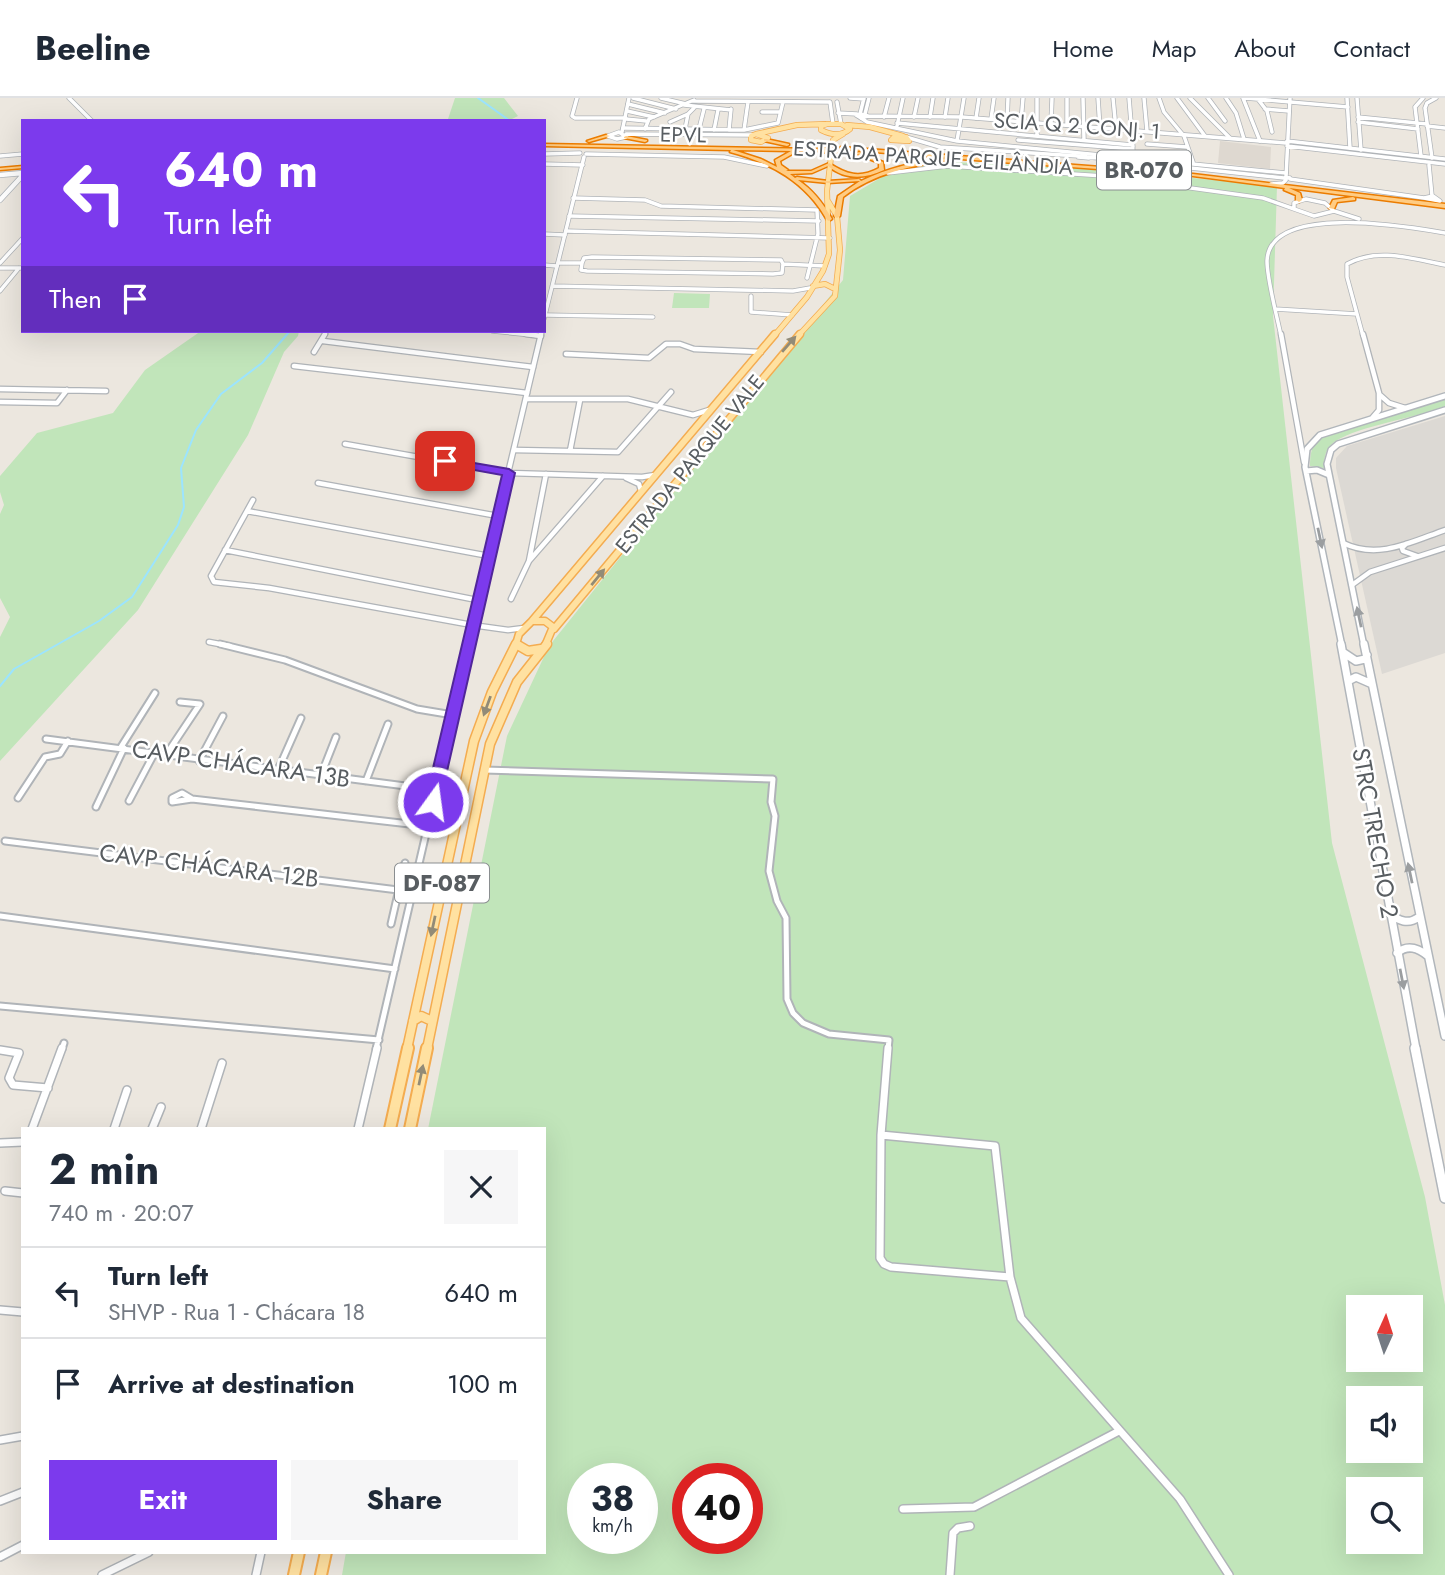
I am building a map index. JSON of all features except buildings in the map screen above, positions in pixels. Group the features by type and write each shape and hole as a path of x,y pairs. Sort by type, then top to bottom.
{"highway":[{"path":"624,133 665,142"},
{"path":"854,150 879,147 893,135"},
{"path":"578,141 608,136"},
{"path":"766,139 792,146"},
{"path":"904,140 902,148 911,152"},
{"name":"ESTRADA PARQUE CEILÂNDIA","path":"546,143 665,142 911,152 1088,165 1443,204"},
{"name":"ESTRADA PARQUE CEILÂNDIA","path":"546,143 819,149"},
{"path":"702,147 738,152 781,173 812,191 820,200 829,219"},
{"path":"795,172 779,166 777,161 788,153 805,150"},
{"path":"854,150 881,162 897,155"},
{"name":"ESTRADA PARQUE CEILÂNDIA","path":"854,150 1284,189 1363,199 1443,204"},
{"path":"837,216 838,201 847,190 923,161 964,159"},
{"path":"781,173 820,170 829,164 838,171 861,176 880,171 881,162"},
{"path":"0,167 21,166"},
{"path":"781,173 828,182 860,180 888,173"},
{"path":"1284,189 1298,194 1299,200"},
{"path":"1401,201 1425,198"},
{"path":"1333,209 1337,200 1363,199"}],"main road":[{"path":"830,124 821,126 822,131 833,140 850,129 844,125"},
{"name":"EPVL","path":"754,136 797,125 844,125"},
{"path":"844,125 870,127 904,140"},
{"path":"754,136 766,139 799,127 845,133 871,130 893,135"},
{"name":"DF-087","path":"807,297 825,266 829,219 829,164 833,140"},
{"path":"0,175 21,174"},
{"path":"0,200 21,177"},
{"name":"DF-087","path":"821,301 835,296 840,250 837,216 827,199"},
{"path":"812,287 825,284 835,289"},
{"path":"807,297 821,301"},
{"name":"ESTRADA PARQUE VALE","path":"533,621 807,297"},
{"name":"ESTRADA PARQUE VALE","path":"554,629 821,301"},
{"path":"1445,396 1320,435 1307,449 1306,469 1329,475 1328,457 1338,444 1445,410"},
{"name":"STRC TRECHO 2","path":"1306,469 1445,1198"},
{"name":"STRC TRECHO 2","path":"1329,475 1445,1036"},
{"path":"533,621 545,621 554,629"},
{"name":"DF-087","path":"390,1127 457,809 474,741 492,692 516,642 524,628 533,621"},
{"name":"DF-087","path":"410,1127 484,771 498,720 515,684 550,640 554,629"},
{"path":"516,642 528,652 541,649"},
{"path":"1343,652 1356,661 1365,659 1367,655"},
{"path":"1348,681 1362,678 1372,684"},
{"path":"1389,913 1404,922 1414,922 1419,918"},
{"path":"1397,953 1403,948 1413,948 1428,957"},
{"path":"413,1021 421,1016 432,1021"},
{"path":"293,1575 298,1554"},
{"path":"321,1575 326,1554"}],"street":[{"path":"69,98 90,119"},
{"path":"577,98 572,116 575,118 626,118 646,121 693,99 730,102 830,100"},
{"path":"676,109 631,98 624,133 645,129 761,128 778,123 783,102"},
{"path":"661,98 694,108 731,110"},
{"path":"714,98 730,102"},
{"path":"744,98 761,102"},
{"path":"775,98 790,102"},
{"path":"850,98 865,98 861,115 893,135 1067,156 1134,156 1278,171 1300,187"},
{"path":"884,117 889,98"},
{"path":"893,135 903,98"},
{"path":"914,117 918,98"},
{"path":"930,117 933,98"},
{"path":"945,117 948,98"},
{"path":"957,142 964,98"},
{"path":"976,118 979,98"},
{"path":"991,119 994,98"},
{"path":"1006,121 1008,98"},
{"path":"1021,122 1023,98"},
{"path":"1037,98 1037,136"},
{"path":"1051,124 1052,98"},
{"path":"1067,125 1068,98"},
{"path":"1083,98 1084,156"},
{"path":"1098,98 1100,128"},
{"path":"1114,98 1116,129"},
{"path":"1129,98 1134,162"},
{"path":"1144,98 1147,131"},
{"path":"1159,98 1164,112 1182,134 1193,162"},
{"path":"1177,98 1205,136"},
{"path":"1191,98 1230,138"},
{"path":"1208,98 1225,121"},
{"path":"1226,98 1236,113 1244,139"},
{"path":"1260,141 1244,98 1348,107"},
{"path":"1257,98 1265,109 1272,132"},
{"path":"1347,98 1350,148"},
{"path":"1357,98 1361,149"},
{"path":"1422,159 1416,104 1423,98"},
{"path":"1416,104 1425,105 1437,98"},
{"path":"830,100 844,125"},
{"path":"830,100 830,124"},
{"path":"1271,184 1283,183 1287,177 1290,100"},
{"path":"729,130 730,102"},
{"path":"744,130 748,102"},
{"path":"628,104 665,113"},
{"path":"1425,105 1432,195 1443,204"},
{"path":"670,122 688,114 694,108"},
{"path":"699,129 704,109"},
{"path":"1265,109 1289,111"},
{"path":"714,130 718,110"},
{"path":"627,111 654,117"},
{"path":"761,128 762,111 780,112"},
{"path":"685,129 688,114"},
{"name":"SCIA Q 2 CONJ. 1","path":"838,114 961,117 1288,143"},
{"path":"1416,114 1426,116"},
{"path":"1358,119 1445,128"},
{"path":"1358,119 1418,129"},
{"path":"645,129 646,121"},
{"path":"897,123 1084,139 1133,147"},
{"name":"EPVL","path":"608,136 613,132 754,136"},
{"path":"1349,133 1359,134"},
{"path":"1016,135 1019,150"},
{"path":"1419,135 1429,138"},
{"path":"904,140 940,147 1019,150 1287,177 1425,198 1443,204"},
{"path":"1018,140 1133,147"},
{"path":"1288,143 1361,149 1383,155"},
{"path":"1288,143 1445,161"},
{"path":"1287,177 1288,143"},
{"path":"1147,144 1187,147"},
{"path":"546,299 552,286 582,157 591,145"},
{"path":"0,156 21,154"},
{"path":"546,154 582,157"},
{"path":"546,164 582,157 724,157 767,166"},
{"path":"888,173 963,166 1159,181 1271,199 1322,202 1333,209 1388,225"},
{"path":"13,187 21,185"},
{"path":"1425,198 1432,195"},
{"path":"573,198 645,200 660,206 807,209 818,212 817,238 807,278"},
{"path":"1271,199 1300,213 1320,216 1333,209"},
{"path":"1294,209 1293,204 1299,200"},
{"path":"1300,213 1304,220 1301,228"},
{"path":"569,216 819,220"},
{"path":"1306,469 1267,254 1282,237 1301,228 1349,222 1445,233"},
{"path":"546,234 828,239"},
{"path":"0,266 21,240"},
{"path":"1373,417 1379,410 1379,393 1346,270 1353,260 1386,256 1445,265"},
{"path":"783,264 782,272 776,274 584,271 580,268 588,257 774,260 783,264 825,266"},
{"path":"686,273 688,259"},
{"path":"546,266 582,263"},
{"path":"0,266 21,268"},
{"path":"0,291 21,268"},
{"path":"552,286 793,291 812,287"},
{"path":"793,291 807,297"},
{"path":"751,296 751,312 792,315"},
{"path":"1275,309 1357,314"},
{"path":"546,317 653,317"},
{"path":"314,352 325,333"},
{"path":"457,809 439,808 431,812 426,811 425,806 433,802 436,790 477,600 541,333"},
{"path":"323,341 533,367"},
{"path":"566,354 645,358 666,344 684,345 694,349 761,352"},
{"path":"294,366 527,396 580,400 628,399 692,416 713,407"},
{"path":"0,389 106,391"},
{"path":"0,402 55,403 67,390"},
{"path":"514,450 619,451 671,392"},
{"path":"1379,393 1388,402 1405,408"},
{"path":"570,451 580,400"},
{"path":"692,416 695,423 693,431"},
{"path":"345,444 509,473 642,477 655,475"},
{"path":"529,561 546,474"},
{"path":"511,598 529,561 603,475"},
{"path":"623,476 641,486 641,491"},
{"path":"636,482 642,477"},
{"path":"318,483 498,516"},
{"path":"253,500 211,576 214,582 272,588 444,622 499,629 524,628"},
{"path":"247,511 489,556"},
{"path":"1343,543 1357,551 1372,553 1445,530"},
{"path":"1408,543 1402,548 1404,551 1420,556"},
{"path":"1352,585 1370,572 1445,548"},
{"path":"225,550 477,600"},
{"path":"499,629 516,642"},
{"path":"209,642 244,649 414,708 454,715"},
{"path":"96,807 123,748 155,693"},
{"path":"166,755 200,705 198,702 180,702"},
{"path":"199,761 223,716"},
{"path":"278,770 301,718"},
{"path":"366,781 388,724"},
{"path":"321,775 336,737"},
{"name":"CAVP CHÁCARA 13B","path":"46,739 436,790"},
{"path":"18,798 45,757 60,754 68,741"},
{"path":"129,801 155,752"},
{"path":"484,771 773,779 771,802 775,816 769,871 786,918 787,999 790,1010 798,1020 819,1032 889,1040 881,1135 879,1252 884,1264 891,1267 1010,1277"},
{"path":"192,799 427,826"},
{"path":"433,802 438,804 439,808"},
{"path":"358,1127 431,812"},
{"name":"CAVP CHÁCARA 12B","path":"5,841 414,892"},
{"path":"391,924 405,863"},
{"path":"394,911 409,911"},
{"path":"0,916 395,970"},
{"path":"0,1006 379,1040"},
{"path":"33,1127 64,1043"},
{"path":"0,1050 19,1053 9,1079 13,1085 48,1088"},
{"path":"202,1127 222,1063"},
{"path":"115,1127 127,1090"},
{"path":"153,1127 161,1107"},
{"path":"881,1135 995,1146 1010,1277 1021,1318 1180,1499 1229,1575"},
{"path":"0,1143 21,1142"},
{"path":"5,1191 21,1193"},
{"path":"0,1310 21,1312"},
{"path":"903,1509 954,1511 974,1507 1119,1431"},
{"path":"0,1440 21,1436"},
{"path":"0,1501 21,1493"},
{"path":"950,1575 953,1533 958,1528 970,1526"},
{"path":"0,1557 21,1546"},
{"path":"102,1575 145,1554"},
{"path":"256,1575 261,1554"}],"shaded area":[{"path":"1220,141 1271,147 1270,169 1218,163"},
{"path":"1445,416 1445,653 1382,674 1336,458 1347,446"}],"green space":[{"path":"455,98 504,98 518,116 512,119 448,119"},
{"path":"934,161 1108,170 1277,186 1273,316 1332,843 1425,1197 1445,1305 1445,1575 342,1575 346,1554 546,1554 546,1127 428,1127 507,736 549,646 843,280 850,196 887,174"},
{"path":"674,293 710,294 709,308 672,308"},
{"path":"198,333 299,333 284,352 248,435 138,610 0,761 0,637 10,617 0,598 0,514 4,505 0,492 0,476 37,433 113,413 145,370"},
{"path":"1445,398 1445,406 1433,411 1341,438 1328,448 1324,468 1310,466 1315,443 1331,431"}],"waterway":[{"path":"478,98 507,119"},
{"path":"0,686 14,669 99,621 132,597 178,525 184,507 181,468 196,430 221,394 262,363 288,333"}],"route":[{"path":"433,802 477,600 509,473 445,461"}]}
